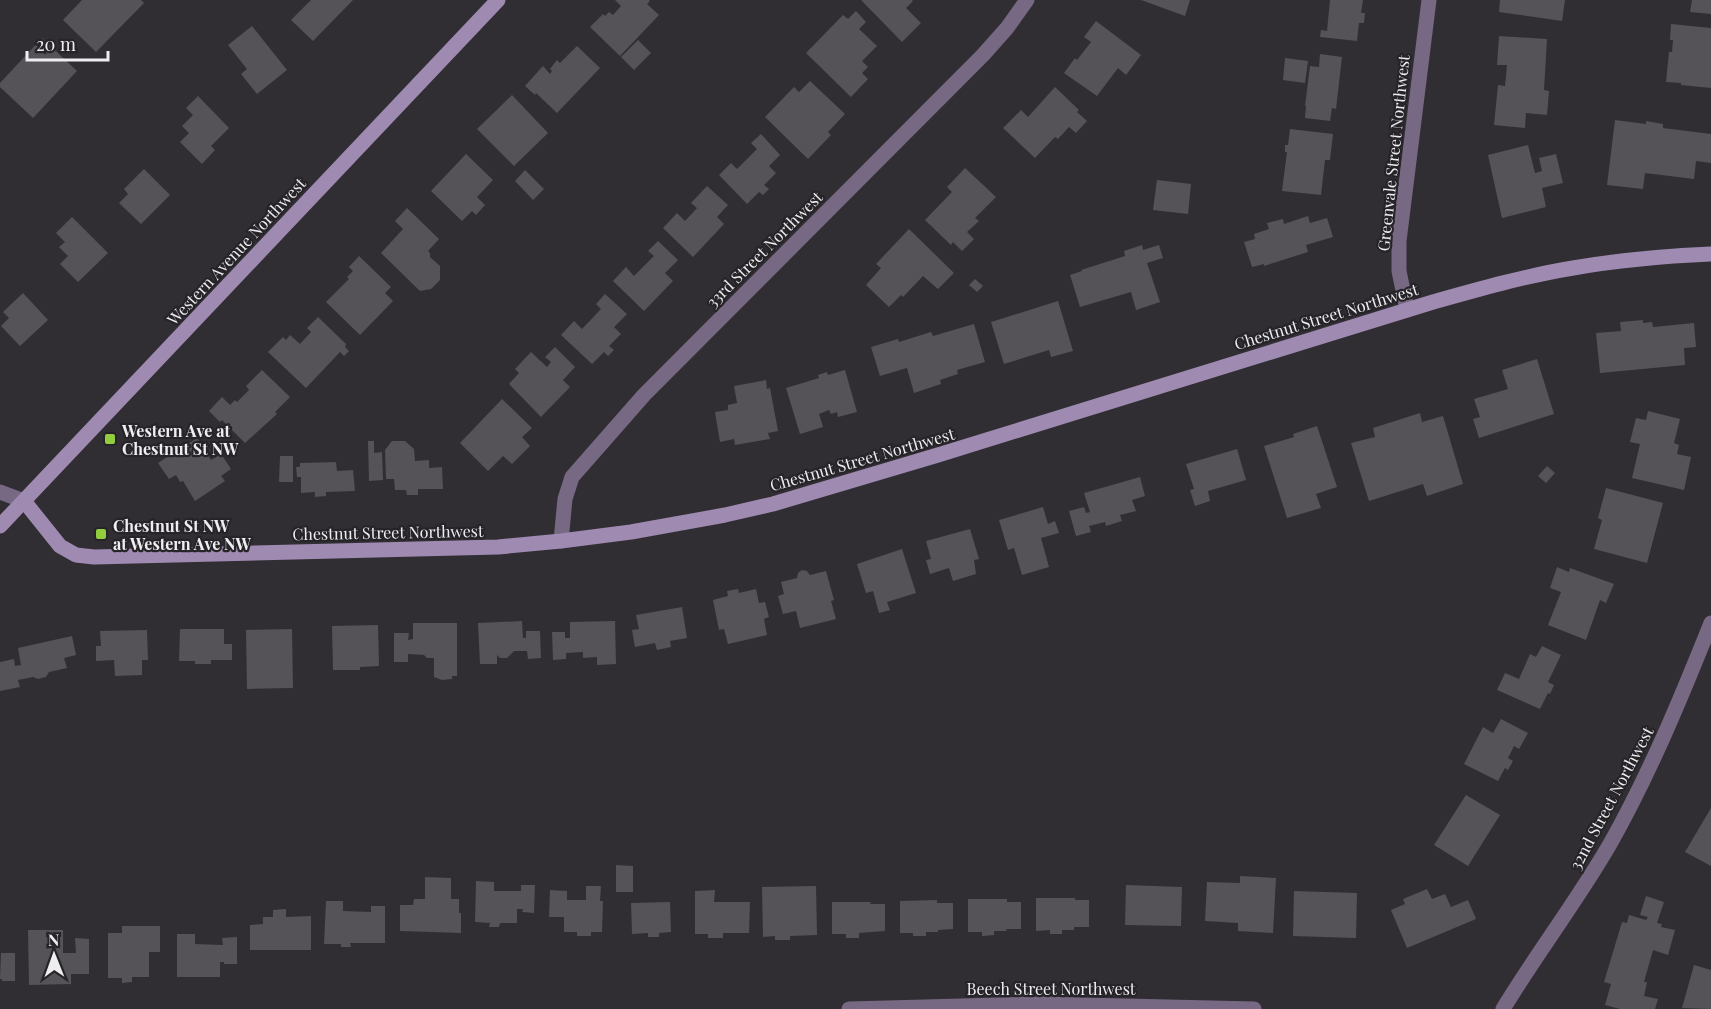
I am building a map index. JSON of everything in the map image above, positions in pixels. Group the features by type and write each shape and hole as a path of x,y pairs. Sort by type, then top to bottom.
{"street":[{"name":"Western Avenue Northwest","path":"0,526 498,0"},
{"name":"33rd Street Northwest","path":"561,542 563,506 572,477 644,395 983,55 1007,28 1027,0"},
{"name":"Greenvale Street Northwest","path":"1407,310 1399,271 1399,241 1429,0"},
{"name":"Chestnut Street Northwest","path":"24,501 60,546 76,555 94,557 498,547 561,542 669,526 773,504 1491,286 1572,268 1640,258 1711,254"},
{"path":"0,492 24,501"},
{"name":"32nd Street Northwest","path":"1503,1009 1588,881 1623,820 1668,728 1711,623"},
{"name":"Beech Street Northwest","path":"849,1009 1039,1004 1254,1009"}],"building":[{"path":"82,0 141,0 144,3 96,52 63,20"},
{"path":"311,0 353,0 313,41 291,20"},
{"path":"615,0 649,0 647,4 659,15 620,56 590,27 603,14 605,16 609,12 613,15 621,6"},
{"path":"861,0 912,0 906,8 921,23 902,42"},
{"path":"1141,0 1190,0 1185,16"},
{"path":"1330,0 1363,0 1361,13 1365,13 1364,23 1359,23 1357,41 1320,37 1321,30 1327,31"},
{"path":"1500,0 1565,0 1562,21 1499,12"},
{"path":"1692,0 1711,0 1711,14 1690,12"},
{"path":"856,11 866,22 859,29 877,46 862,61 868,67 862,73 868,79 851,97 806,53 843,15 848,19"},
{"path":"1096,21 1141,55 1126,75 1118,68 1097,96 1064,73 1091,42 1084,37"},
{"path":"1671,24 1711,28 1711,88 1666,82 1669,52 1672,52"},
{"path":"252,26 287,70 257,94 241,74 247,69 228,45"},
{"path":"1499,36 1547,39 1544,90 1549,91 1547,115 1526,113 1525,128 1494,125 1498,85 1505,86 1507,65 1497,65"},
{"path":"42,38 77,71 33,118 0,87 0,83"},
{"path":"638,40 651,53 634,70 621,57"},
{"path":"577,46 600,68 557,113 525,86 543,66 550,74 552,71 550,69 557,60 560,63"},
{"path":"1320,54 1342,57 1336,109 1332,108 1330,121 1305,118 1310,66 1319,67"},
{"path":"1285,58 1308,61 1305,83 1283,80"},
{"path":"810,81 845,114 828,132 831,135 808,159 765,117 794,87 799,92"},
{"path":"1055,87 1087,121 1076,133 1069,127 1058,139 1055,137 1035,158 1003,128 1021,110 1028,117"},
{"path":"512,95 548,133 514,166 477,129"},
{"path":"198,96 229,128 211,146 215,150 202,164 180,142 189,133 182,126 193,115 186,108"},
{"path":"1615,120 1646,124 1646,121 1663,124 1663,128 1711,134 1711,163 1696,161 1694,179 1645,173 1643,189 1607,185"},
{"path":"1290,129 1333,134 1330,160 1325,160 1321,195 1282,191 1287,152 1285,152 1285,145 1288,145"},
{"path":"761,134 780,155 769,166 776,173 764,185 769,189 763,195 759,192 747,204 719,175 731,163 737,169 757,149 751,143"},
{"path":"1528,145 1535,173 1542,171 1539,158 1556,154 1563,183 1542,188 1546,207 1502,218 1488,155"},
{"path":"466,154 493,180 477,197 485,205 476,215 472,211 462,221 431,191"},
{"path":"965,168 996,197 975,218 979,221 967,232 974,239 962,251 953,242 951,245 925,220 952,192 947,187"},
{"path":"144,169 170,195 141,224 119,203 128,194 124,189"},
{"path":"525,170 544,189 533,200 515,181"},
{"path":"1157,180 1191,184 1188,214 1153,210"},
{"path":"707,186 728,205 717,217 724,224 693,257 663,228 677,213 685,221 697,208 691,203"},
{"path":"407,208 439,239 428,251 430,257 440,266 440,280 431,289 420,291 381,253 403,229 395,221"},
{"path":"1308,216 1310,223 1327,218 1333,237 1306,245 1308,252 1264,266 1264,264 1252,267 1244,242 1255,239 1254,234 1269,229 1267,223 1283,219 1284,224"},
{"path":"72,217 108,253 78,282 60,264 68,256 59,247 65,242 56,233"},
{"path":"909,229 954,273 938,289 923,276 903,297 901,295 889,307 866,285 881,268 876,264"},
{"path":"658,241 678,260 665,273 673,281 644,311 613,281 626,267 634,276 654,256 648,251"},
{"path":"1142,245 1143,250 1159,245 1163,258 1147,263 1160,302 1136,310 1131,292 1080,307 1070,275 1125,256 1124,251"},
{"path":"359,256 391,287 385,293 393,301 360,335 326,302 349,279 347,277 353,271 349,267"},
{"path":"975,279 983,286 977,292 969,285"},
{"path":"23,293 48,320 20,346 1,326 9,318 3,312"},
{"path":"605,294 627,314 614,327 621,334 609,346 614,350 608,356 604,352 592,364 561,335 574,321 582,329 601,309 596,304"},
{"path":"1058,301 1073,351 1051,357 1049,350 1004,364 991,322"},
{"path":"318,317 346,344 345,347 349,351 344,356 340,352 306,388 268,352 283,337 286,340 290,335 300,344 311,332 307,328"},
{"path":"1643,320 1643,323 1652,322 1653,327 1694,323 1696,347 1684,348 1685,365 1600,373 1596,333 1621,331 1620,322"},
{"path":"974,324 985,362 957,370 958,374 940,380 941,384 914,393 907,368 880,376 871,347 898,339 899,342 931,332 933,336"},
{"path":"555,347 575,367 563,380 570,387 541,417 509,384 519,373 515,369 531,352 547,367 551,362 545,357"},
{"path":"1537,359 1554,414 1479,438 1473,419 1480,417 1474,399 1508,389 1502,370"},
{"path":"262,370 290,397 275,412 277,414 245,443 222,420 220,422 209,411 222,397 230,405 235,400 237,402 249,390 246,386"},
{"path":"845,370 857,412 838,417 837,412 831,414 829,410 819,414 823,427 800,434 786,388 819,378 818,375 827,372 828,375"},
{"path":"766,380 767,389 770,388 778,431 768,433 770,439 735,445 734,439 720,442 715,412 728,410 728,405 737,403 734,386"},
{"path":"502,399 532,428 522,437 530,446 512,464 503,456 488,471 460,443"},
{"path":"1648,411 1680,419 1674,443 1679,445 1677,454 1691,457 1684,490 1632,478 1640,444 1630,442 1636,418 1646,420"},
{"path":"1420,413 1422,422 1443,416 1463,484 1427,496 1423,484 1369,501 1351,443 1375,437 1373,428"},
{"path":"1317,426 1337,487 1316,494 1321,508 1287,518 1264,446 1294,437 1293,434"},
{"path":"197,438 211,460 221,454 231,469 221,476 225,481 195,501 183,481 180,482 176,475 169,479 158,463"},
{"path":"368,441 374,441 374,453 382,452 383,480 369,481"},
{"path":"392,441 405,441 414,449 415,461 429,460 429,468 442,467 443,489 418,489 418,495 407,495 406,490 395,490 394,479 386,479 385,450"},
{"path":"1237,449 1246,480 1208,491 1210,501 1195,506 1190,490 1194,489 1186,464"},
{"path":"280,456 293,456 293,482 279,482"},
{"path":"336,462 337,471 353,470 355,491 326,492 326,496 315,497 315,492 301,493 301,477 297,477 296,467 300,467 300,463"},
{"path":"1547,466 1555,473 1546,483 1538,476"},
{"path":"1140,477 1145,496 1132,500 1136,511 1120,515 1122,521 1106,526 1105,522 1089,526 1091,532 1076,536 1069,511 1084,507 1086,513 1090,512 1084,493"},
{"path":"1606,488 1663,503 1647,563 1594,549 1602,520 1598,518"},
{"path":"1043,507 1048,524 1055,521 1059,533 1041,538 1049,567 1022,575 1014,548 1008,550 999,520"},
{"path":"970,529 979,559 974,560 976,574 953,581 949,568 930,574 926,560 931,559 926,541"},
{"path":"902,549 916,593 887,602 890,610 879,613 873,591 866,593 857,564"},
{"path":"1557,567 1569,572 1570,568 1614,584 1606,603 1600,600 1586,640 1548,625 1561,592 1550,588"},
{"path":"802,570 807,571 810,575 826,571 834,600 831,601 836,619 800,628 796,611 783,614 778,596 784,594 781,582 797,578 798,573"},
{"path":"738,589 739,593 756,589 759,603 765,602 769,617 764,619 767,635 728,644 724,629 719,630 713,600 728,596 727,591"},
{"path":"682,607 687,638 670,641 671,647 657,650 655,643 635,647 632,630 639,629 636,615"},
{"path":"522,621 523,638 526,638 526,631 540,631 541,658 528,659 527,651 514,651 507,658 500,658 497,655 497,664 480,664 478,623"},
{"path":"615,621 616,664 597,665 597,657 583,658 583,652 566,653 566,659 553,660 552,632 565,632 565,638 570,638 570,622"},
{"path":"413,623 457,623 457,676 442,680 434,677 434,658 427,658 424,655 408,654 408,662 394,662 394,633 409,633 408,640 413,639"},
{"path":"378,625 379,666 360,667 360,670 333,670 332,626"},
{"path":"180,629 224,629 224,644 232,644 232,660 211,660 211,664 179,661"},
{"path":"292,629 293,688 247,689 246,630"},
{"path":"147,630 148,660 142,660 142,675 115,676 114,660 96,661 96,646 101,646 100,631"},
{"path":"72,636 76,655 64,658 67,668 49,672 46,677 38,679 33,677 18,680 20,687 0,691 0,662 14,659 15,666 21,665 18,648"},
{"path":"1542,646 1561,655 1548,682 1554,685 1540,709 1497,690 1505,673 1519,679 1530,654 1536,657"},
{"path":"1501,719 1528,733 1519,749 1514,746 1508,758 1513,761 1508,770 1505,768 1498,781 1464,764 1483,727 1493,733"},
{"path":"1466,795 1500,815 1468,866 1434,845"},
{"path":"1711,808 1711,866 1685,852"},
{"path":"616,865 633,866 633,892 616,892"},
{"path":"1240,876 1276,878 1273,933 1238,931 1238,923 1205,921 1207,882 1240,883"},
{"path":"425,877 451,878 451,899 459,899 461,933 400,931 400,905 413,905 414,899 425,899"},
{"path":"476,881 494,882 494,891 521,891 521,885 535,885 534,913 517,909 517,923 500,923 499,927 489,927 490,923 475,922"},
{"path":"1126,885 1182,887 1181,926 1125,925"},
{"path":"586,886 601,886 602,932 591,932 591,936 577,936 577,932 564,932 564,917 549,917 550,890 567,891 567,900 586,900"},
{"path":"816,886 817,935 790,936 790,940 775,940 775,936 763,937 762,887"},
{"path":"1427,889 1432,899 1445,894 1451,907 1468,900 1476,919 1407,948 1391,910 1405,904 1403,899"},
{"path":"715,890 714,902 750,902 749,933 723,933 723,938 708,938 708,934 695,934 695,891"},
{"path":"1294,891 1357,893 1356,938 1293,936"},
{"path":"1646,896 1664,902 1657,923 1662,924 1661,927 1675,930 1668,955 1653,950 1644,982 1647,982 1644,996 1658,999 1655,1009 1620,1009 1605,1005 1611,984 1604,982 1622,922 1627,923 1629,915 1646,920 1648,917 1640,915"},
{"path":"1036,898 1089,900 1089,927 1062,930 1062,934 1050,934 1050,930 1036,931"},
{"path":"968,899 1007,899 1007,902 1021,902 1021,929 994,931 994,935 982,936 982,932 968,932"},
{"path":"937,900 937,903 953,903 953,929 926,932 926,936 900,933 900,901"},
{"path":"326,901 343,901 343,911 371,912 371,906 385,906 385,943 350,943 351,947 341,947 341,944 324,944"},
{"path":"670,902 671,932 659,933 659,937 648,937 648,933 632,934 631,903"},
{"path":"832,902 885,904 885,931 859,933 859,938 846,938 846,934 832,934"},
{"path":"286,909 286,917 311,916 311,950 250,950 250,925 263,924 263,917 273,917 273,910"},
{"path":"122,926 160,926 160,952 149,952 149,977 132,977 132,982 122,983 122,978 108,978 108,933 122,933"},
{"path":"28,930 63,930 63,953 76,953 75,938 89,939 89,974 71,974 71,984 29,985"},
{"path":"177,934 195,934 195,944 223,945 222,938 237,937 237,964 220,962 220,977 177,977"},
{"path":"1,953 15,953 15,981 0,979"},
{"path":"1694,965 1711,970 1711,1009 1682,1008"}],"place":[{"name":"Western Ave at Chestnut St NW","path":"110,439"},
{"name":"Chestnut St NW at Western Ave NW","path":"101,534"}]}
